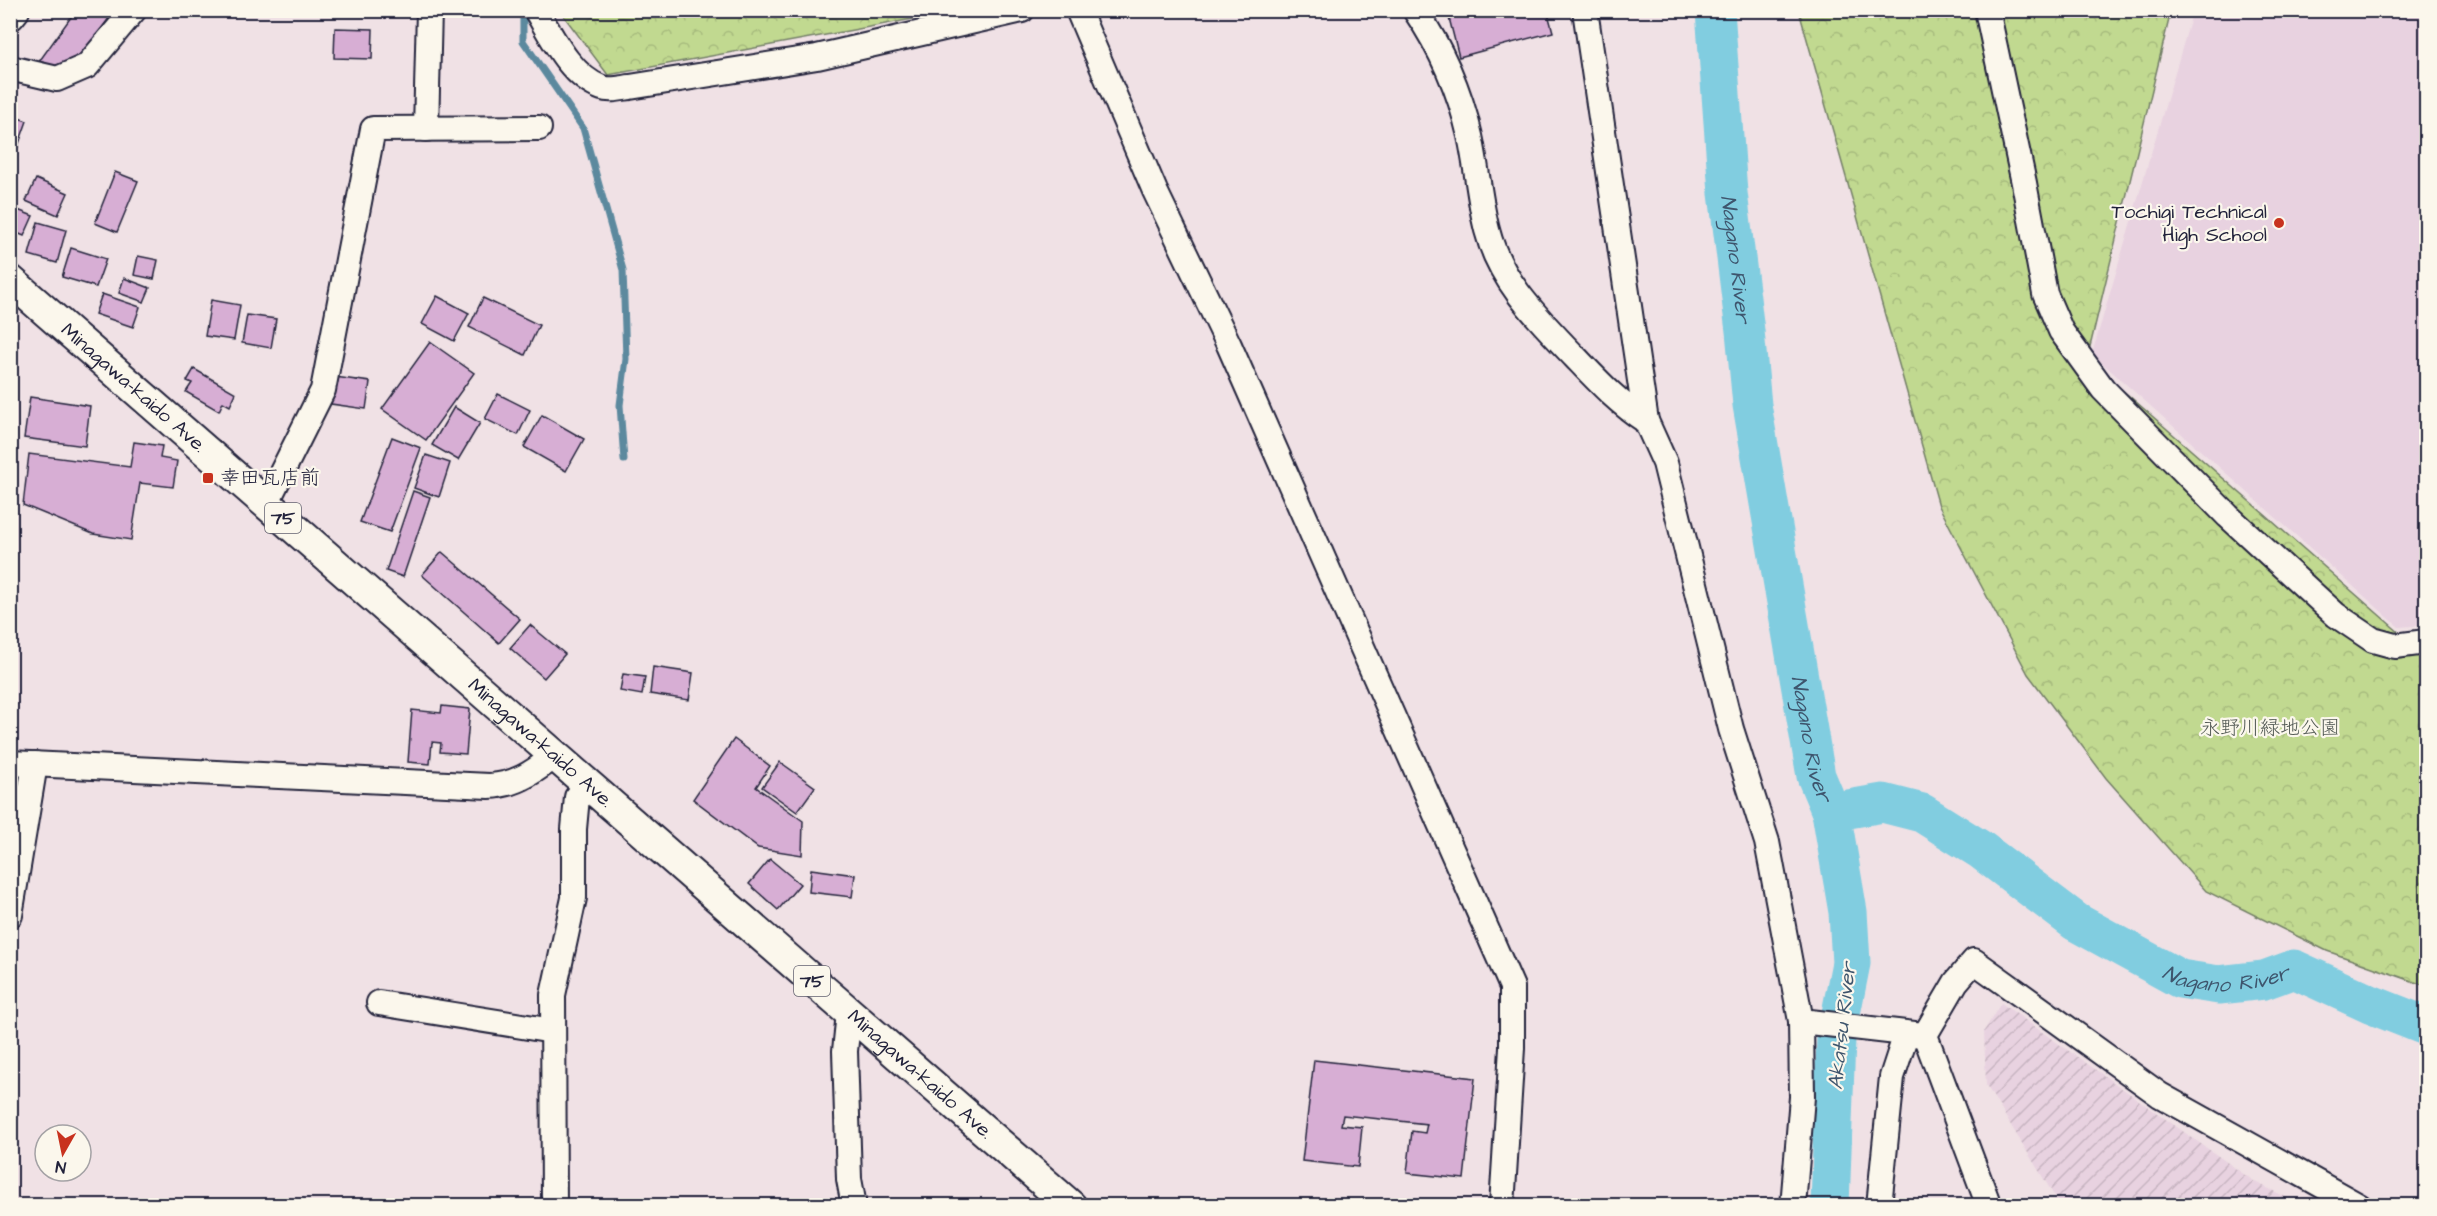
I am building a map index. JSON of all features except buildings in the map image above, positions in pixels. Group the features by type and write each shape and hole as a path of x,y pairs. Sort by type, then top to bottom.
{"main road":[{"path":"10,15 14,10"},
{"name":"Minagawa-kaido Ave.","path":"10,280 1071,1206"}],"street":[{"path":"10,69 57,79 87,66 134,10"},
{"path":"426,129 429,10"},
{"path":"536,10 559,47 581,75 603,89 630,87 817,57 1022,10"},
{"path":"1078,10 1155,191 1229,345 1512,987 1512,1048 1502,1206"},
{"path":"1415,10 1425,24 1457,90 1470,136 1487,231 1501,267 1521,298 1560,341 1620,404 1646,421"},
{"path":"1585,10 1646,421 1665,463 1731,729 1767,842 1805,1022 1802,1097 1793,1206"},
{"path":"1987,10 2045,294 2061,331 2103,389 2228,516 2336,615 2373,640 2395,646 2427,642"},
{"path":"266,504 323,390 373,129 539,128"},
{"path":"10,763 489,786 507,785 533,772 555,756"},
{"path":"10,915 35,764"},
{"path":"554,1206 554,995 574,898 574,829 577,797 589,786"},
{"path":"1879,1206 1892,1077 1916,1034 1974,961 2160,1095 2359,1206"},
{"path":"379,1003 553,1031"},
{"path":"849,1013 845,1063 849,1179 854,1206"},
{"path":"1805,1022 1916,1034"},
{"path":"1916,1034 1989,1206"}],"shaded area":[{"name":"Tochigi Technical High School","path":"2193,11 2426,11 2426,625 2399,627 2092,354"},
{"path":"2001,1003 2255,1182 2302,1205 2060,1205 1986,1085 1984,1031"}],"green space":[{"path":"560,11 956,11 608,75"},
{"name":"永野川緑地公園","path":"1799,11 2171,11 2087,359 2401,634 2426,632 2426,986 2327,951 2206,891 2106,778 2028,674 1939,506"}],"waterway":[{"path":"523,10 523,41 583,128 623,270 626,359 620,405 624,460"},
{"name":"Nagano River","path":"1715,10 1728,193 1752,405 1816,776 1831,812 1848,912 1851,963 1836,1039 1830,1206"},
{"name":"Nagano River","path":"1831,812 1883,803 1922,813 1981,850 2076,922 2180,979 2219,985 2264,980 2294,969 2370,1004 2426,1026"}],"place":[{"name":"Tochigi Technical High School","path":"2279,223"},
{"name":"幸田瓦店前","path":"208,478"}],"water label":[{"name":"Akatsu River","path":"1842,1026"}]}
